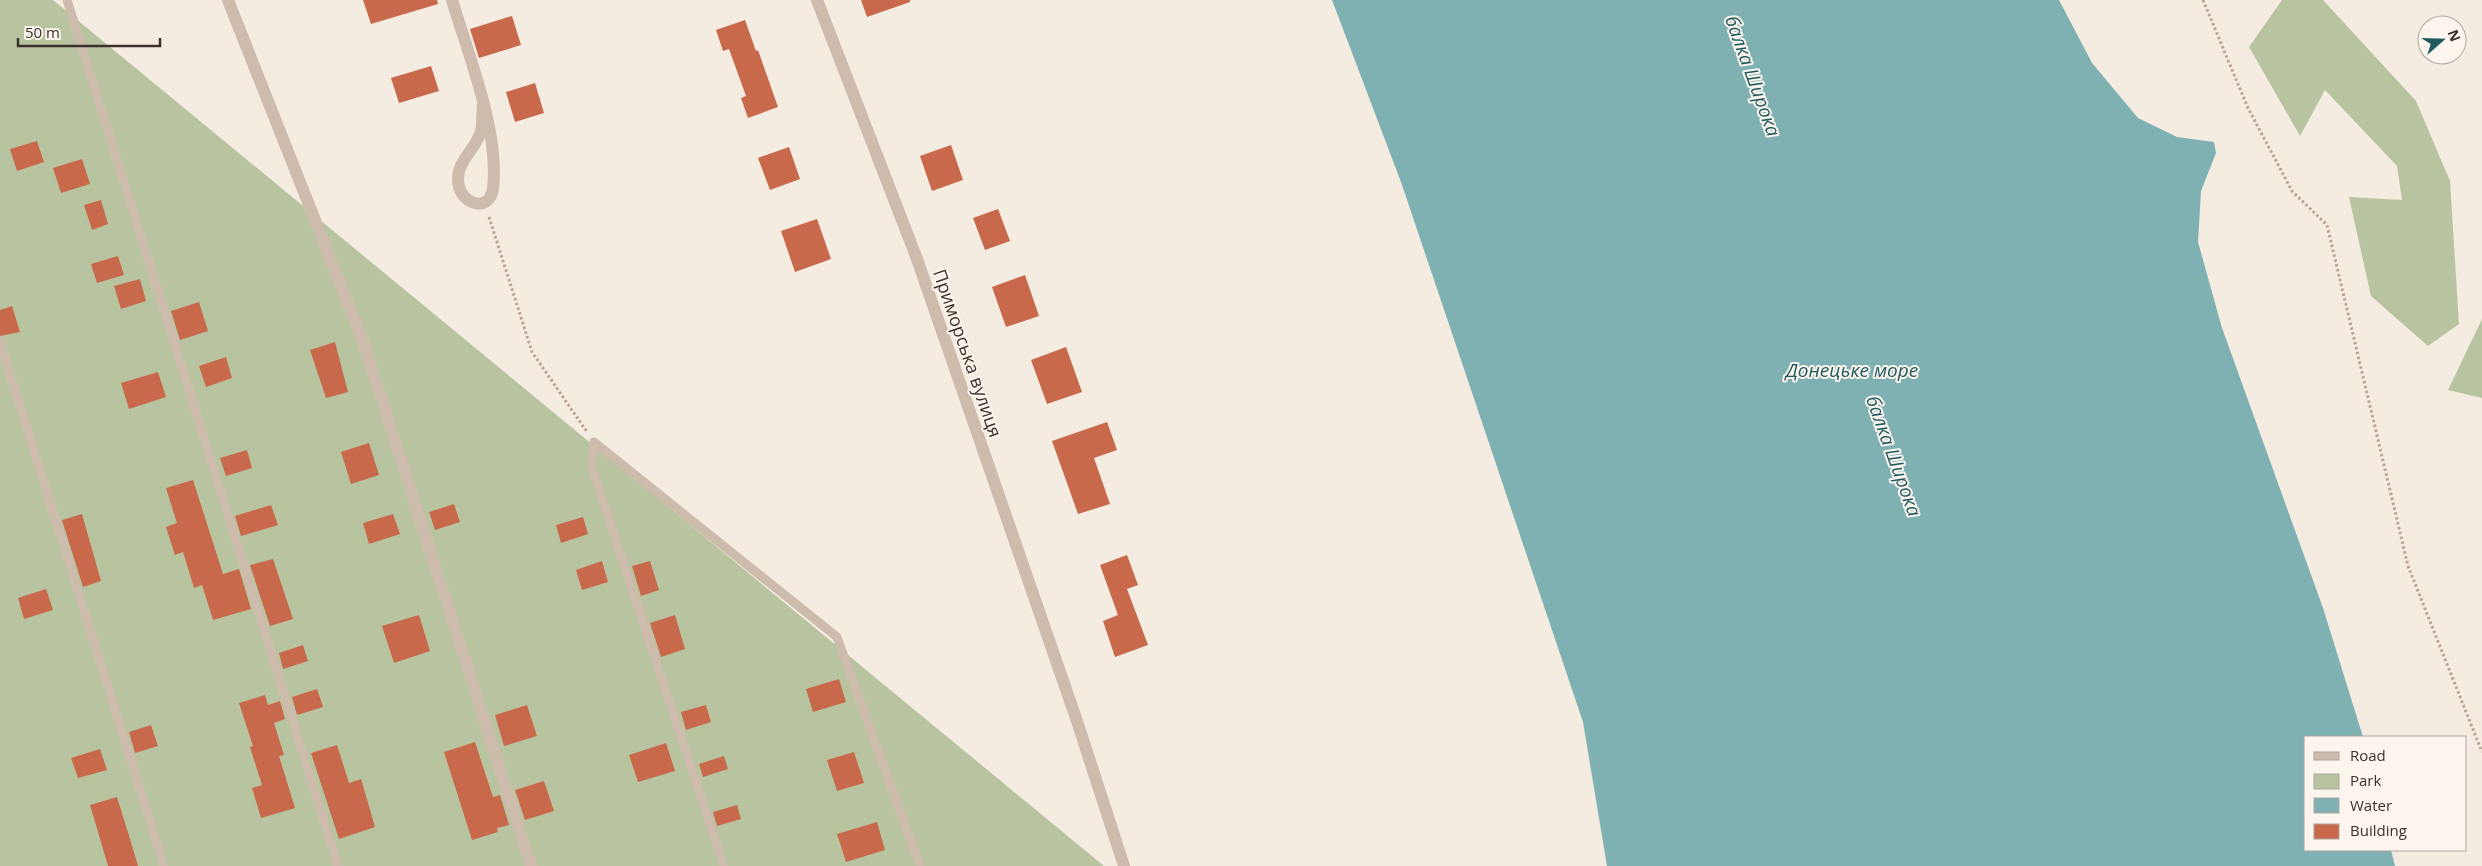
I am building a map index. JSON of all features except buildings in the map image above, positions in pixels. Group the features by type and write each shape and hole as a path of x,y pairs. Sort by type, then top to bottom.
{"street":[{"path":"228,0 364,344 531,866"},
{"path":"452,0 483,105 490,132 495,169 492,193 484,202 478,204 469,202 460,192 458,179 461,163 481,131 483,105"},
{"name":"Приморська вулиця","path":"817,0 917,260 1077,721 1124,866"}],"lane":[{"path":"67,0 338,866"},
{"path":"0,342 164,866"},
{"path":"594,442 592,468 724,866"},
{"path":"594,442 837,637 920,866"}],"path":[{"path":"2203,0 2248,108 2292,191 2327,225 2408,566 2482,752"},
{"path":"484,202 532,352 594,442"}],"green space":[{"path":"0,0 53,0 1104,866 0,866"},
{"path":"2282,0 2323,0 2416,101 2450,181 2459,324 2428,346 2371,296 2349,197 2402,200 2397,166 2325,90 2300,136 2249,47"},
{"path":"2482,319 2482,398 2448,390"}],"water":[{"name":"Донецьке море","path":"1332,0 2059,0 2092,63 2138,118 2177,137 2214,142 2216,153 2201,191 2198,242 2222,328 2323,608 2363,736 2304,736 2304,851 2391,851 2395,866 1607,866 1583,722 1401,182"}],"water label":[{"name":"балка Широка","path":"1753,76"},
{"name":"балка Широка","path":"1894,456"}]}
